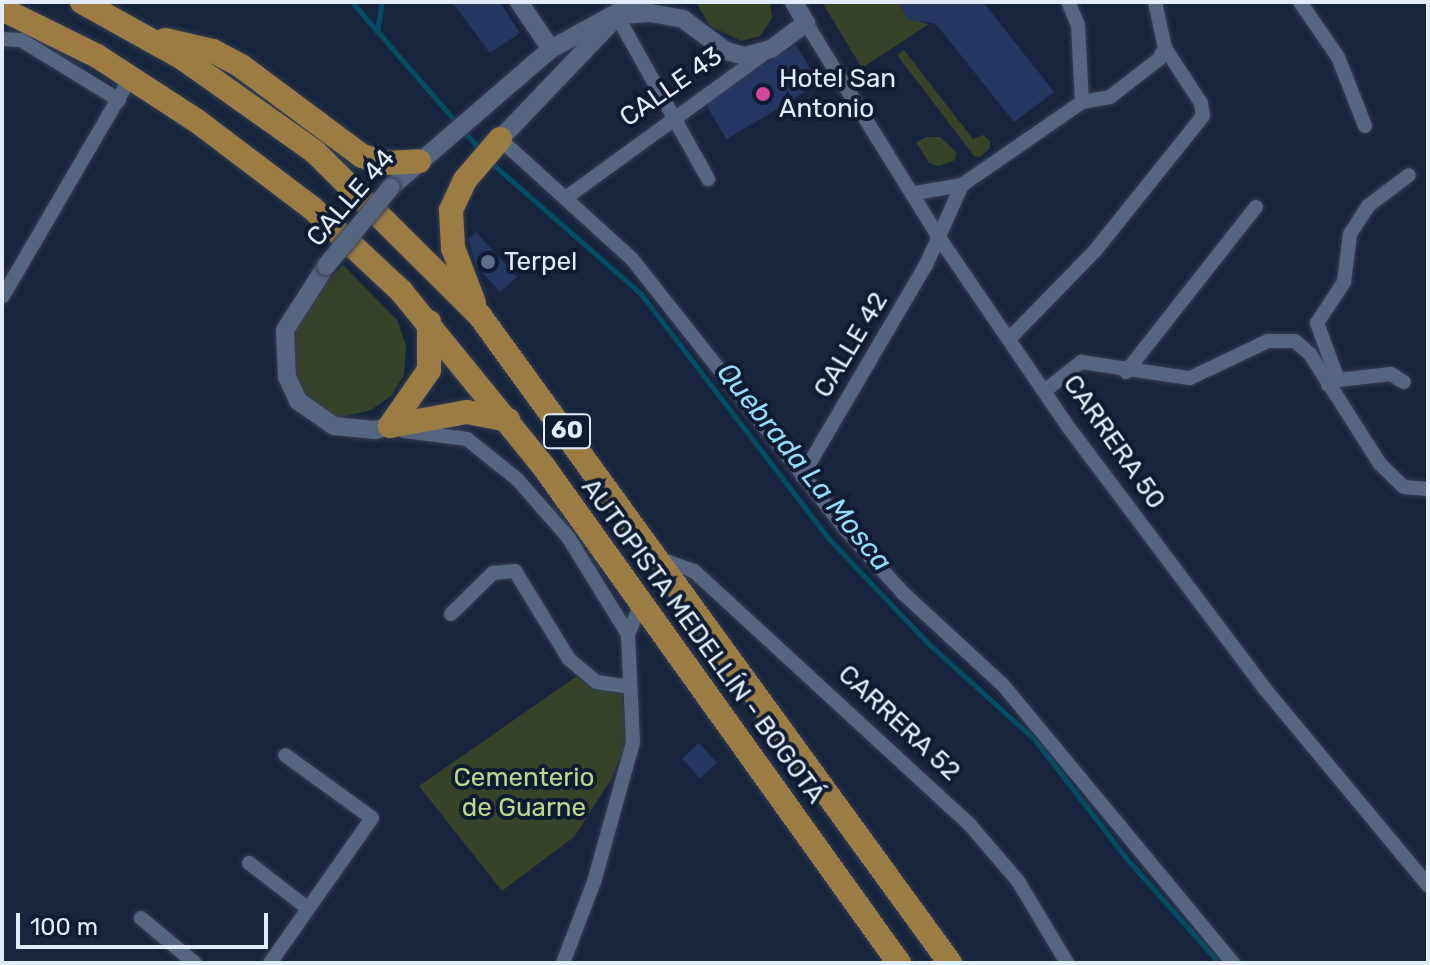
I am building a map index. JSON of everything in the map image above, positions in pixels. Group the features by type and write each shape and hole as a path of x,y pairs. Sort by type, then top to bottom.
{"highway":[{"name":"AUTOPISTA MEDELLÍN - BOGOTÁ","path":"82,2 232,90 336,169 480,316 950,963"},
{"name":"AUTOPISTA MEDELLÍN - BOGOTÁ","path":"2,9 97,56 124,90 197,121 312,208 429,322 508,420 899,963"},
{"path":"146,37 213,51 241,66 362,156 386,163 426,154"},
{"path":"480,316 449,229 465,180 497,142"},
{"path":"383,428 429,370 429,322"},
{"path":"383,428 467,412 508,420"}],"street":[{"path":"519,2 551,49"},
{"name":"CALLE 44","path":"383,428 346,429 322,420 298,401 287,377 285,330 326,266 391,187 426,154 551,49 612,9 636,2"},
{"path":"688,2 697,26"},
{"path":"612,9 665,14 697,26 726,51 745,56 771,49 786,23 791,2"},
{"name":"CARRERA 50","path":"791,2 915,193 938,236 1046,390 1069,428 1265,689 1428,885"},
{"path":"1068,2 1078,25 1082,102"},
{"path":"1009,339 1094,252 1203,116 1201,103 1165,48 1155,2"},
{"path":"1300,2 1338,57 1365,126"},
{"path":"612,9 670,117 708,179"},
{"name":"CALLE 44","path":"497,142 612,9"},
{"name":"CALLE 43","path":"567,197 670,117 806,23"},
{"path":"2,39 21,40 124,90 3,296"},
{"path":"915,193 962,185 1082,102 1110,97 1159,59 1165,48"},
{"path":"497,142 567,197 673,306 802,476 903,593 1032,718 1077,780 1233,963"},
{"path":"1333,382 1317,323 1344,282 1350,234 1368,206 1409,175"},
{"name":"CALLE 42","path":"802,476 938,236 962,185"},
{"path":"1126,372 1256,207"},
{"path":"1046,390 1081,362 1126,372 1190,378 1268,341 1295,341 1333,382 1380,464 1404,487 1428,489"},
{"path":"1333,382 1391,374 1404,382"},
{"path":"383,428 467,439 517,479 568,537 628,634"},
{"name":"CARRERA 52","path":"658,558 694,571 970,825 1018,881 1067,963"},
{"path":"451,614 493,573 515,571 569,659 596,682 630,687"},
{"path":"563,963 594,882 633,742 628,634 641,605"},
{"path":"270,963 306,907 372,818 285,755"},
{"path":"249,863 306,907"},
{"path":"141,918 195,963"}],"green space":[{"path":"770,2 772,18 760,36 741,41 710,26 697,4"},
{"path":"822,2 899,2 908,19 929,24 862,68"},
{"path":"904,50 973,139 983,135 990,141 990,148 980,157 974,156 897,55"},
{"path":"927,137 940,137 956,152 955,160 939,166 929,163 916,142"},
{"path":"343,265 397,320 406,345 404,375 391,396 371,410 338,418 302,397 290,368 288,340 301,307"},
{"name":"Cementerio de Guarne","path":"577,676 593,688 622,694 627,740 612,778 574,837 502,891 419,786"}],"building":[{"path":"452,2 500,2 520,33 490,53"},
{"path":"899,2 983,2 1054,92 1014,122 936,24 907,19"},
{"name":"Hotel San Antonio","path":"796,45 819,84 727,139 703,101"},
{"name":"Terpel","path":"476,232 517,277 500,292 476,265 468,239"},
{"path":"699,743 717,763 700,778 682,758"}],"waterway":[{"name":"Quebrada La Mosca","path":"352,2 480,150"},
{"path":"377,32 382,2"},
{"name":"Quebrada La Mosca","path":"488,160 641,294 828,538 930,645 1034,739 1127,859 1219,963"}],"place":[{"name":"Hotel San Antonio","path":"763,94"},
{"name":"Terpel","path":"488,262"}]}
